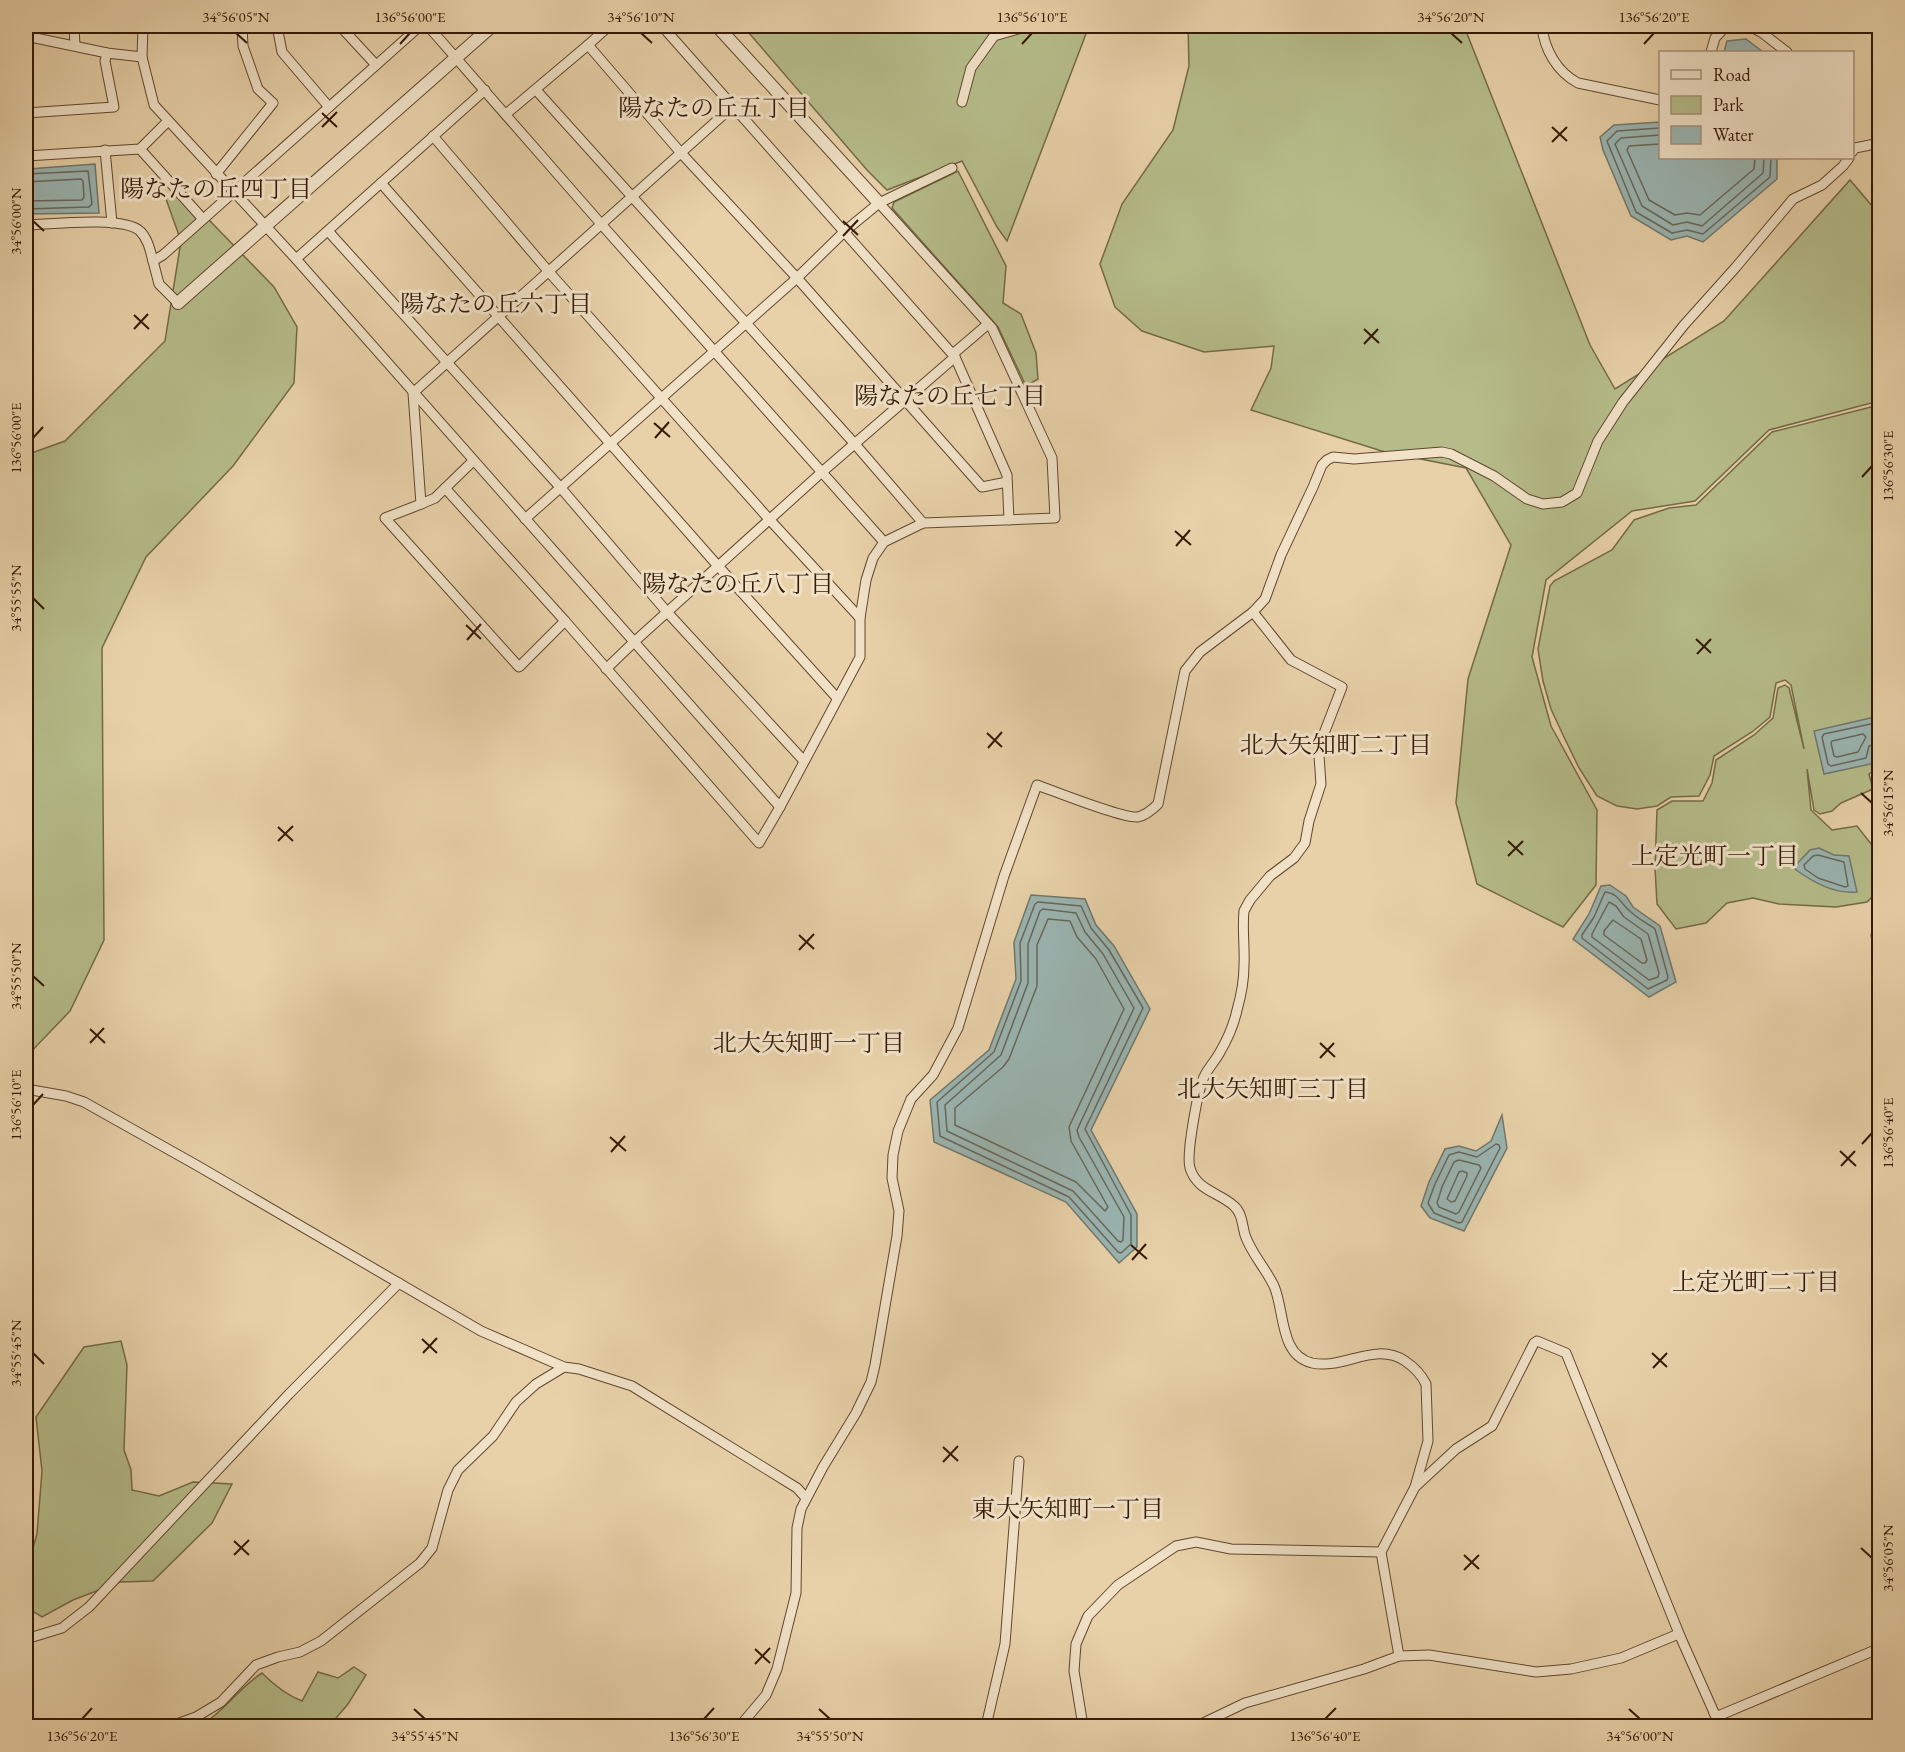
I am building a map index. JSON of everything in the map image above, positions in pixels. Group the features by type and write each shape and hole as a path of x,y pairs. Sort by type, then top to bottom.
{"street":[{"path":"74,26 75,45"},
{"path":"143,26 142,57 154,105 296,259 780,807"},
{"path":"216,174 273,103 258,89 243,46 242,26"},
{"path":"277,26 282,52 329,106"},
{"path":"340,26 375,65"},
{"path":"153,261 163,255 420,26"},
{"path":"428,26 884,542"},
{"path":"26,227 29,225 128,224 139,230 146,239 159,284 178,303 492,26"},
{"path":"506,114 609,26"},
{"path":"662,26 954,356 1007,475 1009,520"},
{"path":"445,488 759,843 860,657 860,618 866,580 873,558 884,542 923,523 1055,518 1052,458 992,328 717,26"},
{"path":"962,102 971,68 994,36 1021,26"},
{"path":"1542,26 1556,66 1568,77 1578,83 1659,100"},
{"path":"1711,51 1715,38 1726,26"},
{"path":"1749,26 1786,51"},
{"path":"26,36 107,53 142,57"},
{"path":"588,45 681,153 982,487 1007,482"},
{"path":"26,113 114,107 105,61 107,53"},
{"path":"296,259 485,90"},
{"path":"536,90 854,443 923,523"},
{"path":"413,393 732,107"},
{"path":"26,156 140,148 168,121"},
{"path":"433,136 549,272 860,618"},
{"path":"1854,150 1880,143"},
{"path":"140,148 203,219"},
{"path":"105,150 112,223"},
{"path":"740,1726 766,1695 777,1669 794,1606 798,1518 806,1498 856,1413 871,1382 897,1236 899,1211 892,1179 893,1155 898,1131 911,1099 933,1075 957,1028 1004,876 1037,784 1081,801 1136,817 1148,813 1158,804 1185,671 1200,652 1253,612 1265,599 1281,555 1322,465 1327,460 1442,452 1451,454 1494,476 1527,499 1543,504 1562,502 1577,493 1599,441 1623,402 1684,325 1793,199 1822,185 1848,159"},
{"path":"525,519 879,203 952,168"},
{"path":"381,183 837,698"},
{"path":"328,231 560,487 667,612 804,761"},
{"path":"606,669 769,519 988,324"},
{"path":"413,393 421,504"},
{"path":"473,461 435,498 385,518 519,667 565,621"},
{"path":"1253,612 1291,660 1342,687 1323,736 1319,756 1321,784 1309,821 1305,843 1294,858 1270,876 1244,911 1242,924 1244,965 1237,1014 1220,1052 1199,1088 1189,1153 1190,1168 1199,1184 1232,1204 1239,1212 1245,1236 1274,1287 1281,1305 1288,1342 1304,1360 1316,1364 1330,1363 1387,1353 1413,1367 1423,1377 1426,1384 1428,1441 1414,1487 1381,1552 1399,1656"},
{"path":"1880,913 1876,936 1880,944"},
{"path":"26,1089 66,1096 84,1102 498,1340 564,1367 608,1377 632,1386 797,1488 806,1498"},
{"path":"26,1639 62,1628 89,1607 307,1375 399,1283"},
{"path":"1414,1487 1456,1449 1492,1426 1534,1343 1537,1341 1566,1353 1680,1636 1720,1726"},
{"path":"171,1726 196,1717 221,1701 256,1665 300,1652 321,1641 420,1563 432,1548 448,1490 458,1470 493,1436 516,1401 536,1384 564,1367"},
{"path":"986,1726 1005,1644 1019,1461"},
{"path":"1083,1726 1074,1671 1076,1644 1088,1616 1118,1585 1176,1546 1196,1542 1231,1549 1381,1552"},
{"path":"1197,1726 1245,1702 1364,1669 1399,1656 1429,1655 1536,1672 1593,1665 1621,1658 1676,1635 1680,1636"},
{"path":"1714,1713 1718,1716 1880,1648"}],"green space":[{"path":"743,26 1089,26 1007,241 997,227 962,161 887,190 867,170"},
{"path":"1188,26 1464,26 1590,345 1615,389 1724,321 1850,180 1879,214 1879,401 1769,430 1695,501 1632,511 1546,580 1532,657 1551,726 1597,810 1596,885 1563,927 1477,884 1456,803 1468,679 1511,545 1466,468 1385,452 1251,410 1271,368 1274,346 1204,352 1142,331 1115,307 1100,264 1122,204 1173,130 1189,66"},
{"path":"958,171 1006,266 1003,303 1021,314 1036,353 1038,379 1026,386 998,327 892,208 894,202"},
{"path":"179,189 274,287 297,327 294,383 233,466 146,557 102,648 104,940 70,1011 26,1057 26,455 65,441 165,341 181,241 166,199"},
{"path":"1879,405 1879,767 1869,774 1873,789 1841,803 1832,811 1820,814 1814,810 1807,769 1811,810 1832,830 1857,826 1879,854 1879,890 1867,902 1836,907 1779,904 1753,898 1727,903 1706,923 1676,929 1657,904 1655,868 1657,810 1672,801 1703,801 1712,783 1716,760 1754,735 1773,718 1778,688 1785,685 1789,688 1804,749 1791,685 1785,680 1776,683 1770,717 1752,732 1714,756 1710,775 1699,796 1671,797 1657,806 1637,809 1617,806 1597,796 1579,768 1551,709 1543,681 1538,649 1550,586 1554,581 1612,550 1634,520 1669,508 1696,505 1772,432"},
{"path":"121,1341 127,1365 124,1450 131,1470 132,1490 159,1496 193,1482 232,1484 212,1523 153,1581 120,1582 73,1600 42,1617 26,1607 26,1571 37,1534 42,1471 36,1417 84,1347"},
{"path":"354,1667 366,1675 348,1704 331,1724 321,1722 317,1726 201,1726 262,1673 280,1689 302,1701 318,1672 338,1678"}],"water":[{"path":"1746,39 1762,51 1724,51 1727,41"},
{"path":"1659,122 1659,159 1777,159 1777,179 1703,242 1687,236 1671,240 1631,216 1603,150 1600,137 1614,125"},
{"path":"26,161 28,169 95,164 99,213 26,214"},
{"path":"1879,716 1879,748 1873,750 1875,763 1824,774 1814,731"},
{"path":"1819,848 1834,855 1849,856 1857,892 1825,887 1796,870 1794,867 1810,850"},
{"path":"1610,885 1626,896 1633,907 1660,926 1676,982 1649,997 1573,939 1589,914 1601,886"},
{"path":"1031,895 1085,899 1096,925 1114,946 1150,1009 1091,1130 1137,1214 1137,1247 1119,1263 1066,1202 934,1142 930,1100 989,1050 1016,979 1014,942"},
{"path":"1502,1115 1507,1148 1464,1231 1430,1218 1421,1206 1429,1182 1445,1149 1459,1146 1476,1151 1491,1141"}],"district":[{"name":"陽なたの丘五丁目","path":"714,108"},
{"name":"陽なたの丘四丁目","path":"216,189"},
{"name":"陽なたの丘六丁目","path":"496,304"},
{"name":"陽なたの丘七丁目","path":"950,396"},
{"name":"陽なたの丘八丁目","path":"738,584"},
{"name":"北大矢知町二丁目","path":"1336,745"},
{"name":"上定光町一丁目","path":"1715,856"},
{"name":"北大矢知町一丁目","path":"809,1043"},
{"name":"北大矢知町三丁目","path":"1273,1089"},
{"name":"上定光町二丁目","path":"1756,1282"},
{"name":"東大矢知町一丁目","path":"1068,1509"}]}
